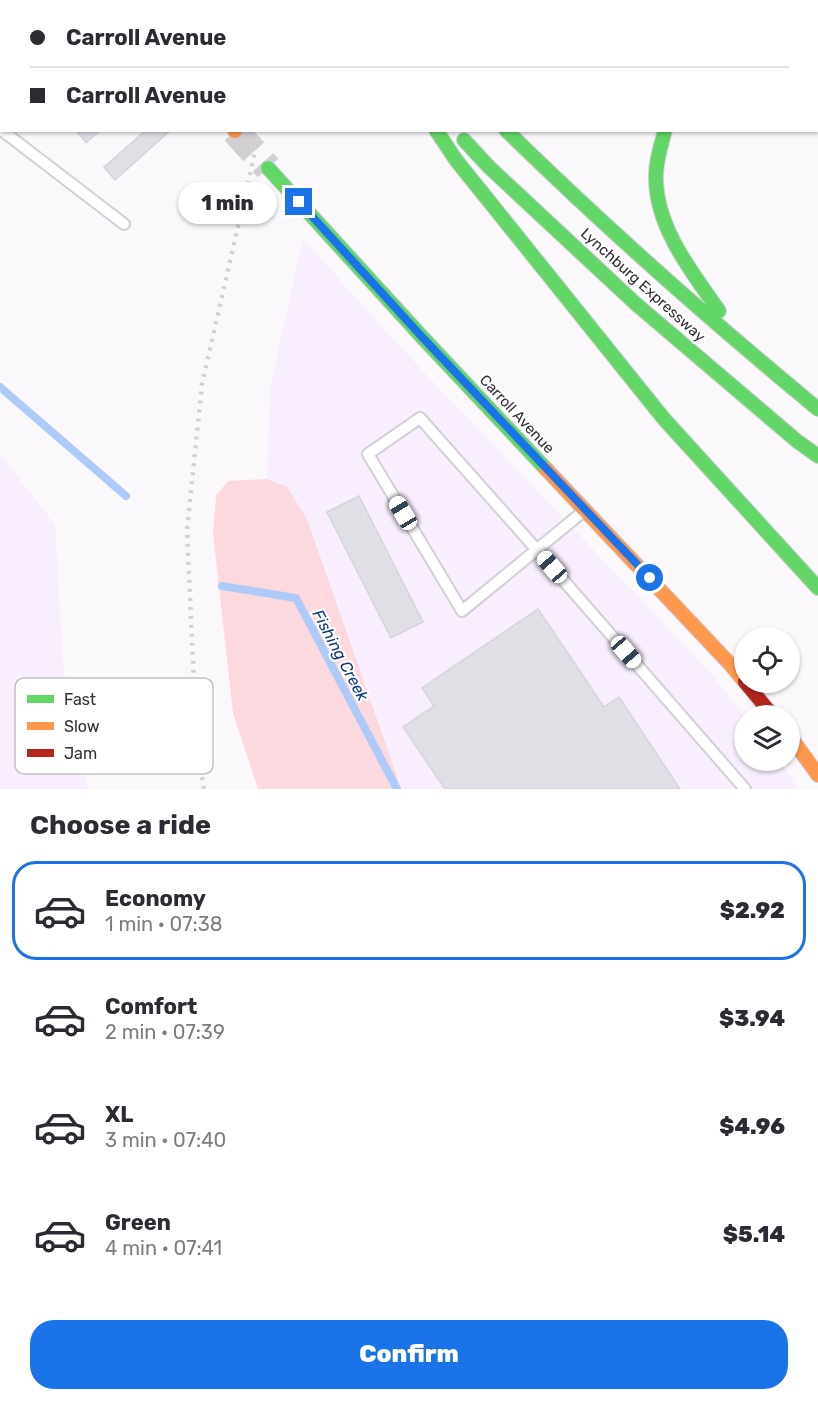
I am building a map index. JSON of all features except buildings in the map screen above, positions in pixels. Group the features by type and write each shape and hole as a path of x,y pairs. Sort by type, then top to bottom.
{"main road":[{"path":"437,132 456,160 664,419 818,588"},
{"name":"Lynchburg Expressway","path":"456,132 489,166 636,303 797,441 818,456"},
{"name":"Lynchburg Expressway","path":"508,132 560,184 744,350 818,409"},
{"path":"664,132 657,158 656,186 662,213 676,246 744,350"},
{"name":"Carroll Avenue","path":"268,168 423,338 734,669"},
{"name":"Carroll Avenue","path":"754,693 764,705"},
{"path":"800,750 818,775"}],"lane":[{"path":"4,132 124,224"},
{"path":"586,510 537,550 462,611 368,454 420,418 537,550 745,789"}],"shaded area":[{"path":"303,239 402,349 710,672 736,705 734,705 734,771 786,771 798,789 399,789 397,776 307,519 287,487 267,479 270,390"},
{"path":"0,454 55,525 64,678 15,678 15,774 84,774 88,789 0,789"},
{"path":"267,479 287,487 307,519 397,776 399,789 258,789 233,713 213,534 216,496 228,481"}],"waterway":[{"name":"Fishing Creek","path":"0,387 126,496"},
{"name":"Fishing Creek","path":"222,586 296,598 397,789"}],"tunnel":[{"path":"236,132 268,168"}],"railway":[{"path":"194,678 187,530 202,384 260,132"},
{"path":"201,774 204,789"}],"traffic: fast":[{"path":"437,132 456,160 664,419 818,588"},
{"path":"508,132 659,273 818,409"},
{"path":"665,132 656,174 662,216 678,249 719,311"},
{"path":"464,140 489,167 636,304 797,441 818,456"},
{"path":"268,168 546,469"}],"traffic: slow":[{"path":"546,469 734,669"},
{"path":"800,750 818,775"}],"traffic: jam":[{"path":"754,693 764,705"}],"route":[{"path":"299,202 423,338 650,578"}]}
